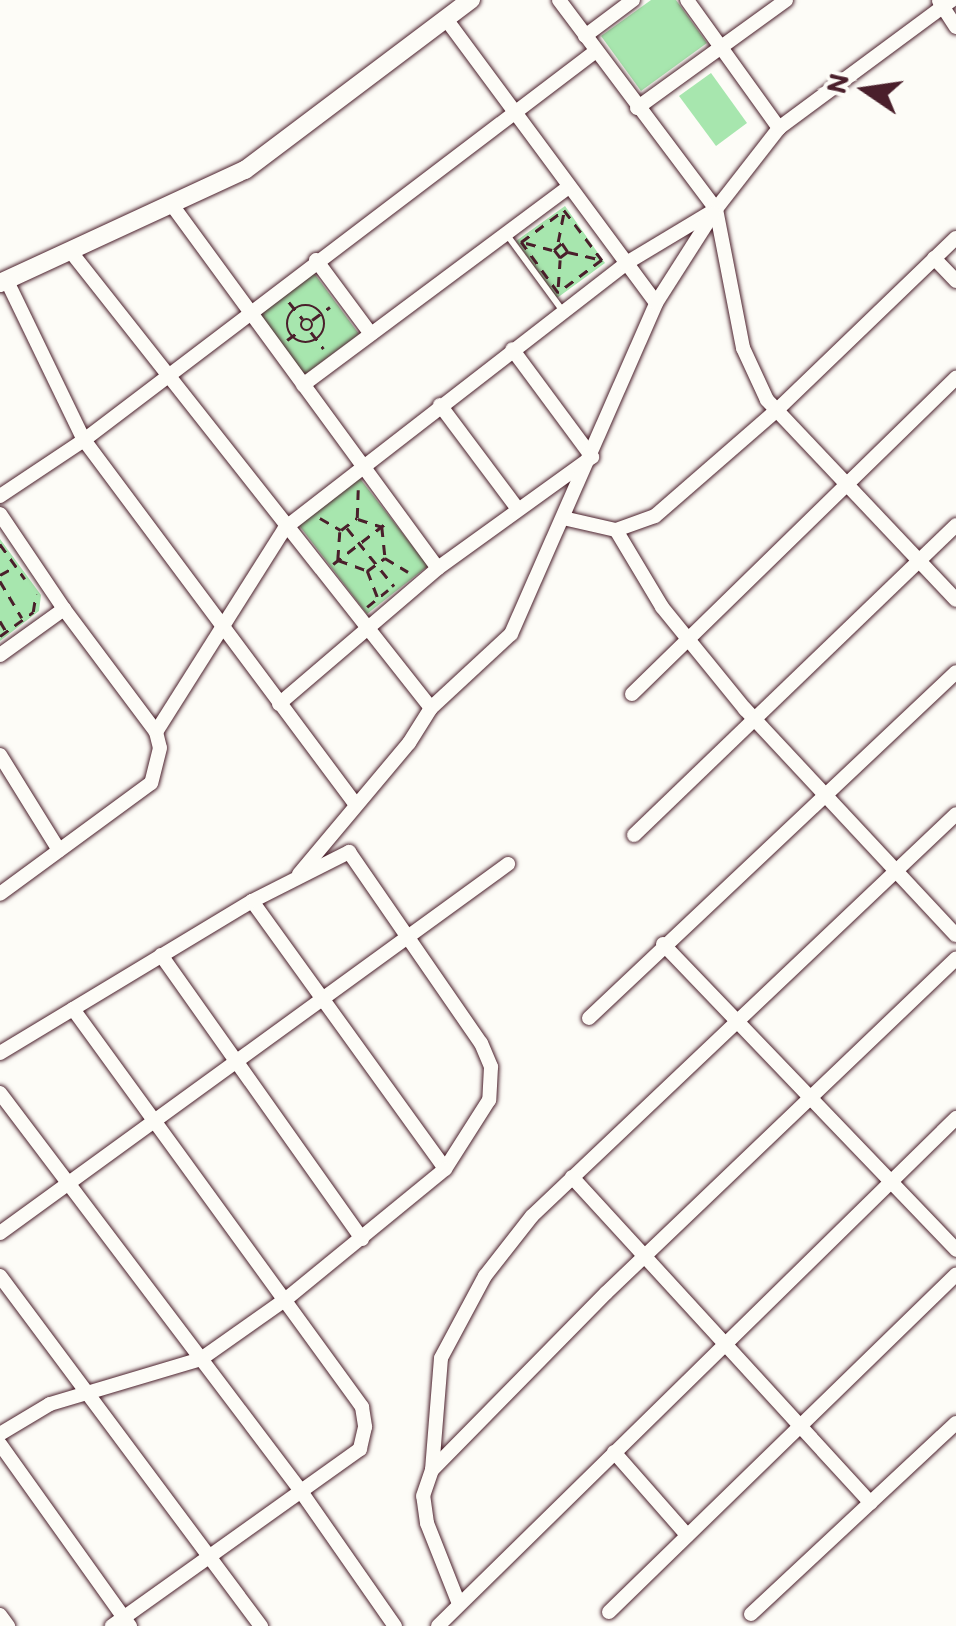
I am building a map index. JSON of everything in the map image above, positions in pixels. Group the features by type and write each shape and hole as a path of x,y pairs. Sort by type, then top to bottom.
{"street":[{"path":"355,804 84,440 4,282 245,170 472,0"},
{"path":"559,0 716,209 743,348 777,410 956,600"},
{"path":"585,36 633,0"},
{"path":"686,0 779,128"},
{"path":"637,108 786,0"},
{"path":"296,879 409,743 431,708 511,634 592,457 656,303 716,209 779,128 945,2 956,26"},
{"path":"446,20 656,303"},
{"path":"0,496 84,440 596,50"},
{"path":"303,385 570,187"},
{"path":"172,205 438,568"},
{"path":"156,732 285,528 625,264 716,209"},
{"path":"563,518 616,530 656,516 777,410 956,238"},
{"path":"71,252 285,528 368,624 431,708"},
{"path":"934,258 956,280"},
{"path":"316,260 371,334"},
{"path":"512,349 592,457"},
{"path":"632,694 956,378"},
{"path":"440,405 517,508"},
{"path":"279,704 438,568 592,457"},
{"path":"0,514 64,609 156,732 159,759 150,783 0,894"},
{"path":"634,834 956,525"},
{"path":"616,530 644,579 754,719 956,935"},
{"path":"0,655 64,609"},
{"path":"589,1018 663,944 826,799 956,672"},
{"path":"0,755 59,850"},
{"path":"459,1604 427,1523 423,1496 432,1470 440,1358 485,1276 532,1216 956,814"},
{"path":"0,1053 252,901 349,852 481,1043 491,1067 489,1100 445,1169 286,1299 200,1359 90,1396 50,1404 0,1434"},
{"path":"0,1234 508,864"},
{"path":"252,901 445,1169"},
{"path":"663,944 956,1250"},
{"path":"161,956 362,1239"},
{"path":"432,1470 645,1256 956,958"},
{"path":"0,1444 122,1623 360,1448 365,1427 362,1406 73,1009"},
{"path":"0,1093 300,1490 395,1626"},
{"path":"438,1626 956,1118"},
{"path":"572,1178 870,1503"},
{"path":"609,1612 956,1274"},
{"path":"0,1276 261,1626"},
{"path":"752,1614 956,1423"},
{"path":"614,1452 687,1536"},
{"path":"0,1615 8,1626"}],"lane":[{"path":"506,234 555,295 562,311"}],"path":[{"path":"554,250 570,187"},
{"path":"521,242 564,210"},
{"path":"564,210 602,260"},
{"path":"521,242 554,250 560,258 555,295"},
{"path":"521,242 555,295"},
{"path":"558,244 566,245 568,252"},
{"path":"568,252 625,264"},
{"path":"560,258 568,252"},
{"path":"555,295 602,260"},
{"path":"284,296 304,320 311,321 333,305"},
{"path":"306,305 322,313 325,330 318,340 306,344 292,337 287,324 295,309 306,305"},
{"path":"302,330 304,320"},
{"path":"311,321 310,330 328,354"},
{"path":"283,343 302,330 310,330"},
{"path":"344,494 358,483"},
{"path":"358,483 368,496"},
{"path":"357,518 358,483"},
{"path":"332,564 388,522 378,509"},
{"path":"315,515 340,530"},
{"path":"340,530 357,518"},
{"path":"357,518 382,527"},
{"path":"346,526 394,586"},
{"path":"382,527 385,558"},
{"path":"338,560 340,530"},
{"path":"0,544 37,598 35,608 0,636"},
{"path":"367,571 385,558"},
{"path":"366,608 410,574 385,558"},
{"path":"338,560 367,571 378,598"},
{"path":"16,566 0,578 23,619"},
{"path":"0,621 6,631"}],"green space":[{"path":"651,0 676,0 707,43 641,91 601,36"},
{"path":"711,73 747,123 716,146 679,96"},
{"path":"565,206 605,263 557,298 516,241"},
{"path":"314,273 359,334 304,375 259,313"},
{"path":"358,476 428,566 367,614 298,524"},
{"path":"0,539 41,595 39,611 0,641"}]}
